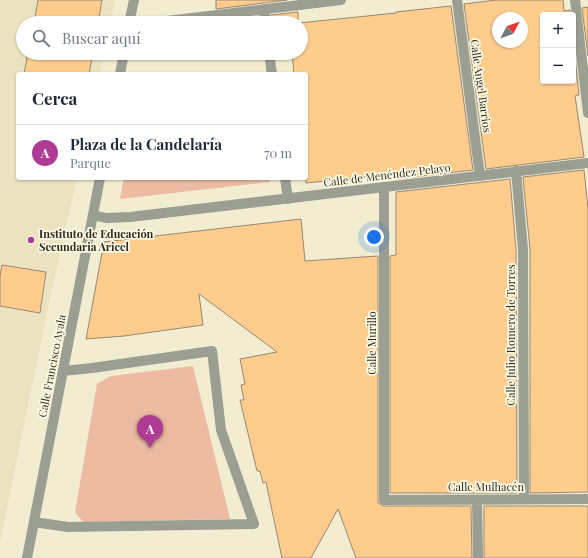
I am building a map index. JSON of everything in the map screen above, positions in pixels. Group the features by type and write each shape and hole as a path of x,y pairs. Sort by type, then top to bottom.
{"street":[{"path":"131,16 134,0"},
{"path":"207,16 341,0"},
{"name":"Calle Angel Barrios","path":"457,0 480,176"},
{"path":"575,0 588,113"},
{"path":"264,9 265,16"},
{"path":"120,72 123,60"},
{"path":"271,60 272,72"},
{"name":"Calle de Menéndez Pelayo","path":"93,215 106,218 130,217 588,163"},
{"name":"Calle Julio Romero de Torres","path":"516,171 522,249 524,499"},
{"name":"Calle Francisco Ayala","path":"27,558 100,180"},
{"path":"285,180 288,199"},
{"name":"Calle Murillo","path":"384,187 384,500"},
{"path":"34,522 68,527 254,524 221,430 212,351 63,371"},
{"name":"Calle Mulhacén","path":"384,500 588,499"},
{"path":"477,500 478,558"}],"shaded area":[{"name":"Instituto de Educación Secundaria Aricel","path":"0,0 115,0 112,16 16,16 16,60 102,60 99,72 16,72 16,180 77,180 49,303 0,542"},
{"path":"124,180 270,180 270,182 120,199"},
{"path":"193,366 230,519 83,522 75,512 97,384 111,376"}],"building":[{"path":"38,0 102,0 99,16 35,16"},
{"path":"216,0 287,0 216,9"},
{"path":"496,0 563,0 564,11 570,10 570,12 540,12 540,84 576,84 576,67 579,95 575,96 584,157 486,169 464,4"},
{"path":"451,6 473,170 396,179 396,174 306,183 306,180 308,180 308,72 294,72 293,60 308,60 308,22"},
{"path":"588,7 588,56 582,8"},
{"path":"298,12 298,16 271,15"},
{"path":"27,60 92,60 89,72 24,72"},
{"path":"584,170 588,208 588,492 530,493 530,249 523,177"},
{"path":"510,179 516,249 517,493 390,493 390,256 396,255 396,192"},
{"path":"301,219 305,261 378,256 378,503 384,506 471,506 472,558 356,558 338,509 311,558 282,558 266,482 263,483 260,471 257,471 240,400 244,400 241,385 245,384 240,359 277,352 199,294 203,325 124,336 86,339 104,242"},
{"path":"2,265 46,272 40,313 0,306 0,276"},
{"path":"484,506 588,506 588,558 484,558"}],"place":[{"name":"Instituto de Educación Secundaria Aricel","path":"31,240"},
{"name":"Plaza de la Candelaría","path":"150,448"}]}
